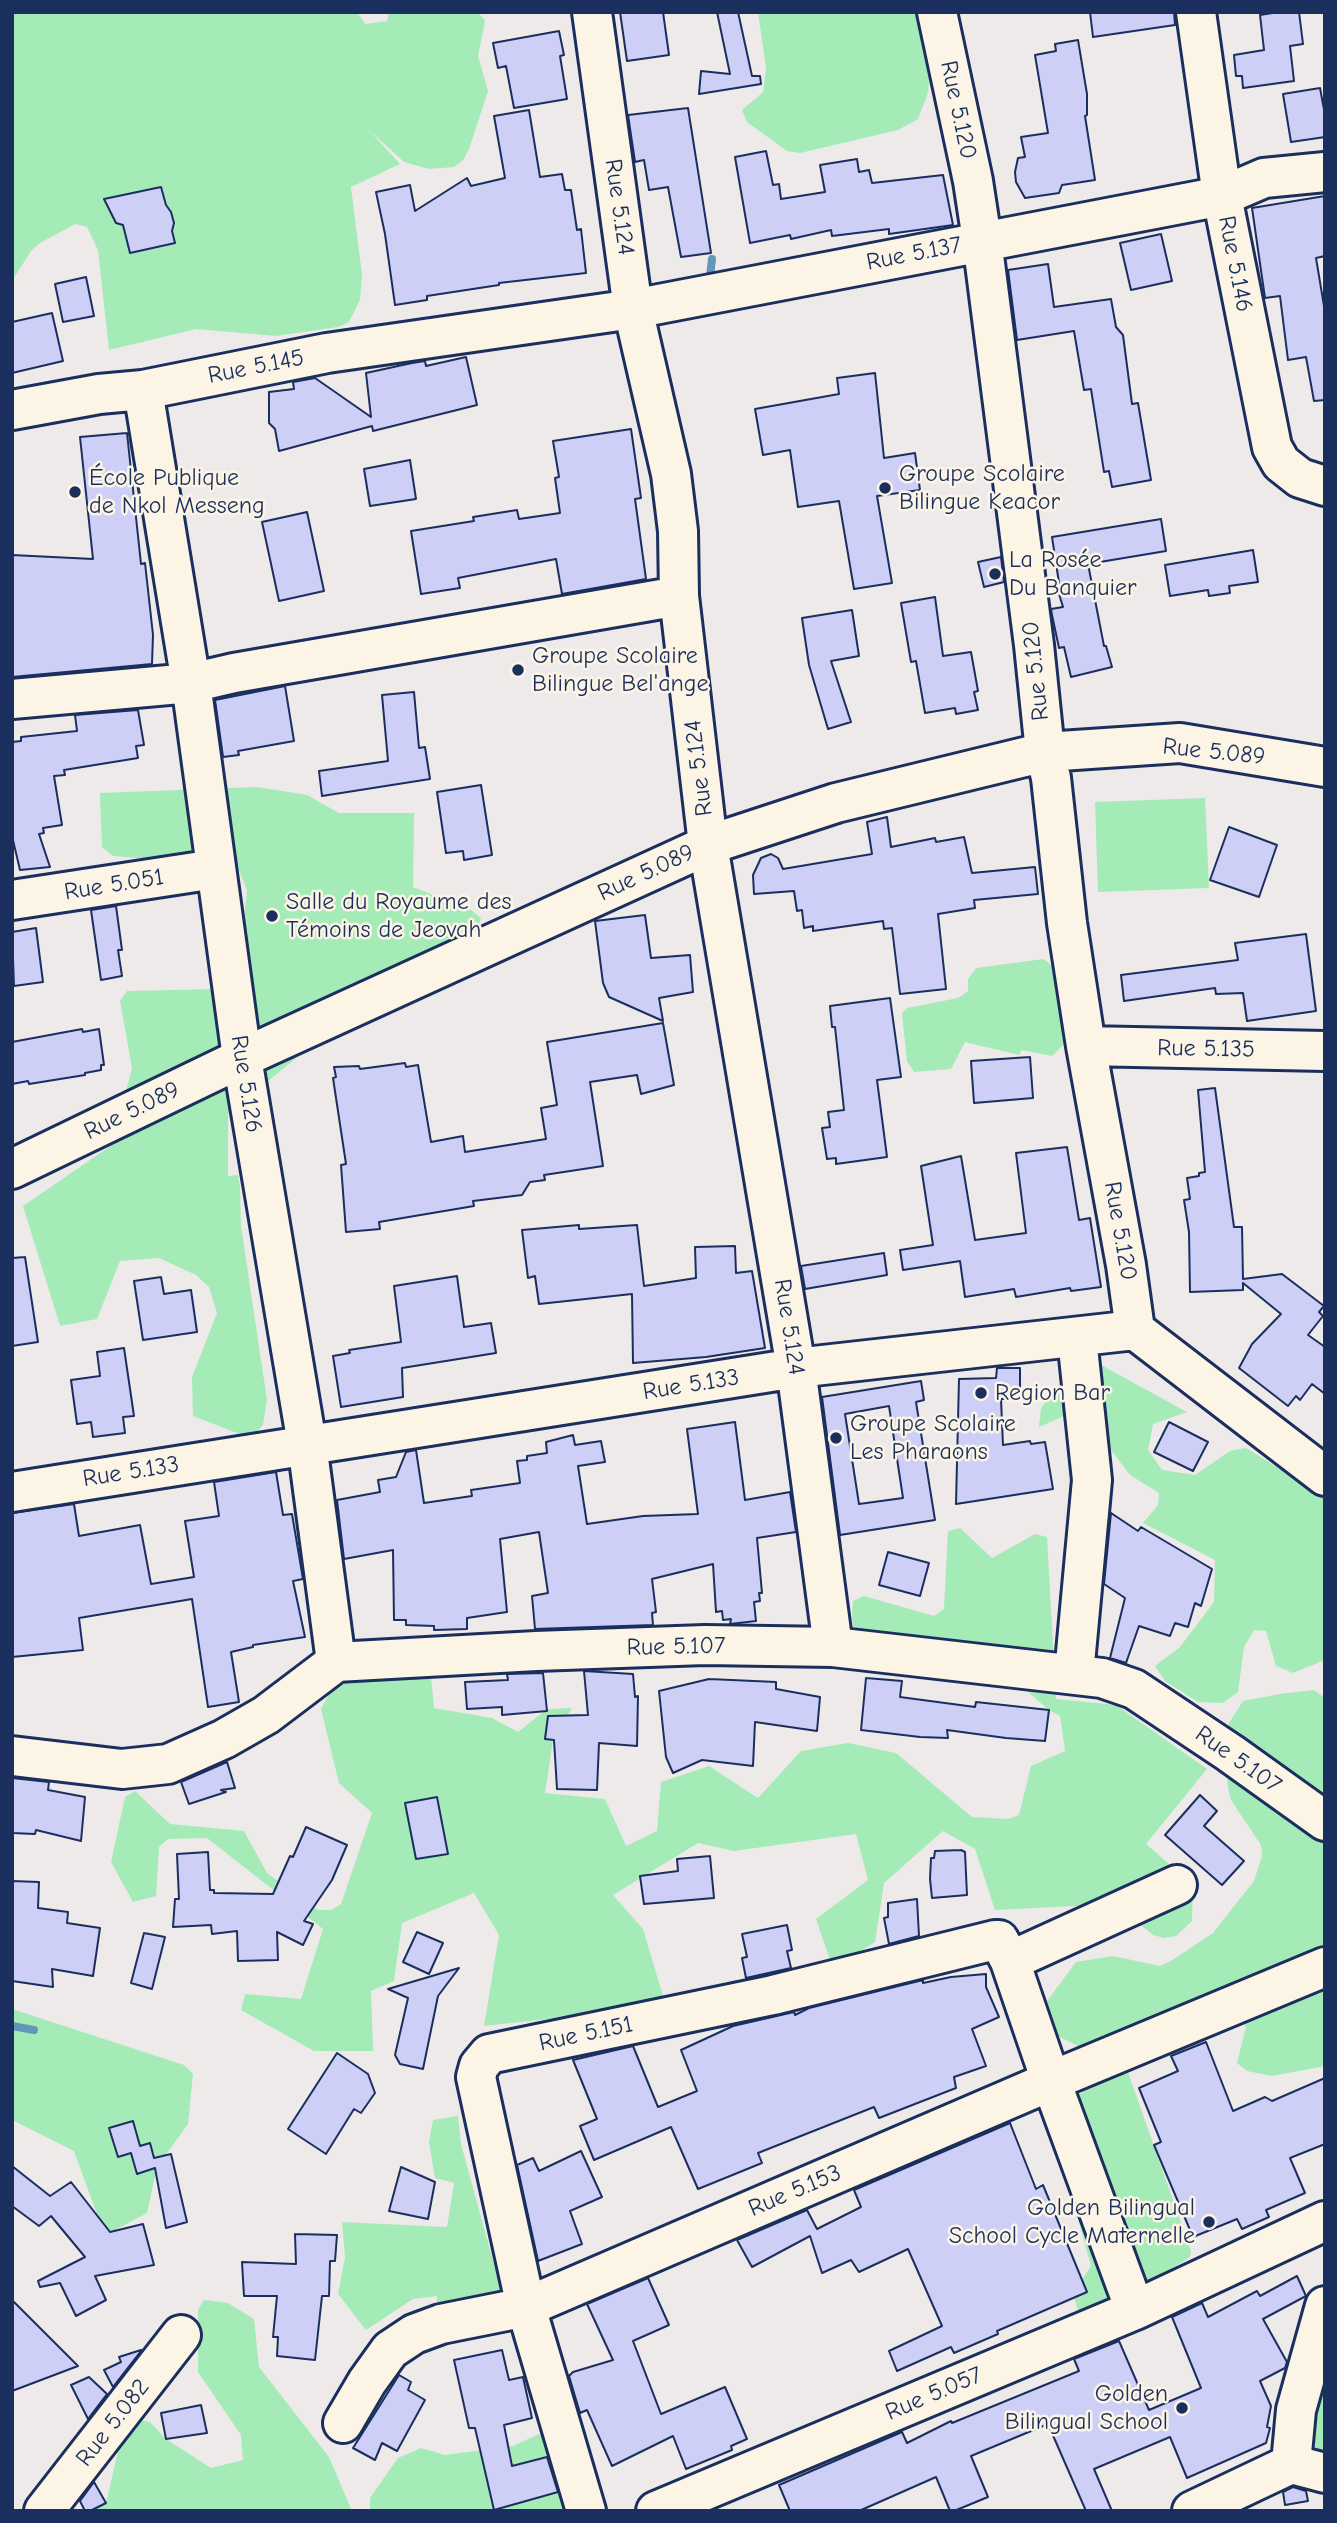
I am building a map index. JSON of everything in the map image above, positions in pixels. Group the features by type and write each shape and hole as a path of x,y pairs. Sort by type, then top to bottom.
{"street":[{"name":"Rue 5.124","path":"592,12 633,309 671,474 678,531 679,596 708,845 796,1368 833,1647"},
{"name":"Rue 5.120","path":"937,12 973,181 982,240 1067,923 1135,1330"},
{"name":"Rue 5.146","path":"1196,12 1222,196 1272,447 1281,463 1300,478 1325,486"},
{"name":"Rue 5.137","path":"501,327 633,309 1222,196 1264,178 1325,172"},
{"name":"Rue 5.145","path":"12,410 99,394 143,390 327,354 501,327"},
{"name":"Rue 5.126","path":"143,390 191,683 242,1058 307,1444 336,1662"},
{"path":"12,699 191,683 234,673 679,596"},
{"name":"Rue 5.089","path":"12,1169 242,1058 708,845 836,803 1045,752 1180,743 1325,767"},
{"name":"Rue 5.051","path":"12,900 215,869"},
{"name":"Rue 5.135","path":"1086,1046 1325,1051"},
{"path":"1135,1330 1325,1476"},
{"name":"Rue 5.133","path":"12,1492 796,1368 1135,1330"},
{"path":"1074,1674 1092,1480 1077,1338"},
{"name":"Rue 5.107","path":"336,1662 705,1645 833,1647 1102,1678 1134,1689 1325,1821"},
{"path":"12,1756 122,1769 168,1764 224,1739 266,1715 336,1662"},
{"path":"1135,2310 1010,1961 1177,1885"},
{"name":"Rue 5.151","path":"586,2511 526,2307 476,2077 479,2066 489,2054 773,1996 995,1940 999,1940 1010,1961"},
{"name":"Rue 5.153","path":"343,2423 390,2350 414,2334 441,2324 526,2307 1051,2081 1325,1967"},
{"name":"Rue 5.057","path":"656,2511 1135,2310 1325,2221"},
{"path":"1192,2511 1308,2469 1296,2410 1325,2306"},
{"name":"Rue 5.082","path":"44,2511 181,2335"}],"green space":[{"path":"12,12 357,12 365,24 387,21 389,12 478,12 485,21 478,56 488,91 469,149 463,160 454,167 429,169 404,162 369,130 400,164 351,187 362,275 360,300 349,322 338,327 276,336 196,329 109,350 98,250 87,227 75,224 40,243 31,251 12,281"},
{"path":"758,12 923,12 928,44 929,83 918,119 898,130 800,153 787,151 747,122 742,110 763,92 766,68"},
{"path":"257,787 307,795 339,813 414,813 413,887 471,910 481,918 478,930 378,991 228,1114 228,1176 238,1175 241,1226 267,1400 263,1425 254,1435 242,1435 193,1416 192,1377 217,1313 209,1287 196,1275 159,1258 120,1261 97,1319 60,1326 23,1206 112,1145 132,1068 120,1001 127,991 220,989 240,958 247,890 237,866 113,856 102,847 100,793"},
{"path":"1205,798 1209,888 1098,892 1095,802"},
{"path":"1044,959 1059,972 1063,1045 1052,1056 1022,1050 1019,1055 965,1042 951,1069 914,1072 907,1061 902,1013 907,1008 958,998 968,991 968,979 976,968"},
{"path":"1103,1366 1187,1412 1153,1424 1148,1450 1162,1470 1195,1475 1230,1451 1246,1448 1325,1497 1325,1660 1293,1673 1276,1666 1266,1631 1254,1630 1244,1647 1238,1692 1223,1703 1198,1702 1165,1681 1155,1666 1180,1647 1214,1602 1215,1560 1143,1523 1158,1505 1159,1493 1130,1475 1093,1426 1064,1416 1039,1427 1041,1408 1057,1387 1078,1372"},
{"path":"960,1528 992,1558 1035,1534 1047,1537 1056,1699 1116,1705 1207,1769 1146,1844 1193,1885 1192,1921 1176,1936 1164,1938 1153,1935 1115,1904 995,1910 975,1849 943,1831 884,1883 875,1942 833,1969 816,1919 868,1880 856,1834 734,1851 698,1843 613,1895 643,1929 666,2006 484,2026 499,1935 474,1893 402,1923 394,1981 371,1991 373,2051 314,2051 241,2010 245,1994 301,1999 323,1929 207,1838 168,1839 159,1847 156,1896 133,1902 111,1862 125,1797 135,1791 170,1824 244,1831 267,1873 318,1910 331,1910 341,1904 372,1813 339,1783 321,1709 333,1687 368,1667 419,1670 431,1677 434,1708 492,1718 518,1732 547,1709 572,1708 553,1740 545,1793 605,1799 626,1846 657,1831 661,1782 709,1766 758,1798 801,1751 848,1743 896,1753 972,1817 1008,1819 1019,1815 1031,1766 1065,1751 1060,1716 1014,1680 905,1659 853,1626 853,1601 864,1596 934,1616 944,1609 948,1531"},
{"path":"1314,1690 1325,1698 1325,2066 1272,2076 1247,2071 1237,2063 1246,2026 1237,2018 1102,2058 1058,2036 1047,2001 1076,1962 1113,1956 1160,1966 1171,1961 1213,1933 1254,1881 1262,1856 1261,1845 1231,1800 1225,1735 1243,1701"},
{"path":"12,2009 184,2065 193,2074 188,2124 157,2167 147,2213 115,2230 103,2231 74,2151 12,2120"},
{"path":"1124,2061 1191,2251 1190,2257 1141,2288 1109,2275 1109,2303 1081,2321 1073,2293 1091,2266 1050,2117"},
{"path":"458,2116 461,2144 501,2290 436,2312 437,2296 413,2299 366,2330 338,2294 345,2257 342,2222 447,2227 454,2183 435,2178 429,2142 433,2120"},
{"path":"204,2300 228,2303 254,2319 259,2367 329,2457 352,2511 94,2511 106,2503 126,2417 150,2422 166,2439 211,2468 243,2460 241,2435 198,2372 198,2310"},
{"path":"1325,2382 1325,2455 1307,2448 1316,2403"},
{"path":"556,2426 577,2511 370,2511 370,2498 398,2458 421,2448 445,2455 513,2446"}],"building":[{"path":"620,12 663,12 669,55 627,61"},
{"path":"717,12 738,12 752,76 760,76 761,84 699,94 701,71 730,74"},
{"path":"1090,12 1174,12 1175,25 1093,37"},
{"path":"1299,12 1303,44 1290,46 1294,81 1243,88 1242,76 1236,76 1234,55 1264,50 1260,15"},
{"path":"559,31 564,55 560,56 567,99 514,108 506,66 498,68 493,43"},
{"path":"1078,40 1087,94 1085,116 1095,180 1062,185 1059,193 1025,198 1016,182 1015,172 1018,158 1025,157 1021,137 1048,133 1035,55 1056,51 1055,44"},
{"path":"1320,88 1325,115 1325,137 1291,142 1283,94"},
{"path":"688,108 711,253 681,257 668,187 649,190 644,160 635,162 628,115"},
{"path":"529,110 540,177 562,174 565,190 571,190 577,230 581,229 586,273 499,283 427,296 427,300 395,305 376,192 410,185 415,211 467,178 471,186 505,178 494,116"},
{"path":"766,151 773,185 779,184 781,199 825,192 820,165 857,159 859,172 869,170 872,183 943,175 953,225 889,234 889,229 832,236 831,230 791,239 790,235 750,243 735,157"},
{"path":"161,187 174,223 172,231 175,243 130,253 123,225 116,223 104,199"},
{"path":"1325,196 1325,256 1316,258 1325,312 1325,400 1314,401 1306,357 1288,360 1280,296 1265,298 1252,208"},
{"path":"1161,234 1172,281 1131,290 1120,243"},
{"path":"1048,264 1054,307 1111,299 1116,327 1123,335 1132,404 1138,403 1151,480 1112,487 1109,471 1104,472 1091,389 1084,390 1074,331 1017,340 1008,270"},
{"path":"86,277 94,316 63,322 55,284"},
{"path":"52,313 63,361 12,373 12,322"},
{"path":"466,357 477,405 373,431 372,426 279,451 275,429 269,423 269,392 294,389 293,382 315,378 371,417 366,373 412,363 425,361 426,366"},
{"path":"875,373 884,458 915,453 920,490 877,496 892,583 854,589 839,501 798,507 790,450 763,455 755,409 839,394 837,378"},
{"path":"631,429 641,498 635,499 646,579 562,594 556,559 458,578 460,588 421,594 411,531 474,521 473,517 517,510 519,519 560,513 555,478 559,477 553,441"},
{"path":"127,433 141,564 145,563 153,635 152,664 12,677 12,555 93,559 80,437"},
{"path":"410,460 416,499 370,506 364,469"},
{"path":"307,512 324,591 279,601 262,522"},
{"path":"1161,519 1166,551 1088,564 1104,646 1112,667 1071,677 1064,647 1059,648 1051,609 1063,607 1056,584 1059,583 1052,537"},
{"path":"1253,550 1258,582 1229,586 1230,593 1209,596 1208,590 1170,596 1165,565"},
{"path":"1001,557 1004,582 984,587 978,562"},
{"path":"935,597 943,656 971,652 978,691 974,692 978,710 956,714 955,708 925,713 916,661 911,662 901,603"},
{"path":"852,610 859,656 831,661 851,722 828,729 809,665 802,618"},
{"path":"285,686 294,741 238,751 239,755 223,757 215,700"},
{"path":"414,692 419,748 425,747 430,779 322,796 319,771 388,761 382,695"},
{"path":"138,710 144,745 136,746 138,758 64,770 65,775 54,776 62,825 43,828 44,833 39,834 50,867 20,870 12,836 12,742 21,741 21,737 77,731 75,715"},
{"path":"481,785 492,855 464,860 463,851 446,853 437,792"},
{"path":"887,817 891,847 935,838 936,842 964,837 972,873 1035,867 1038,894 974,900 975,908 938,914 946,989 900,994 892,928 884,929 883,921 813,931 813,926 804,928 802,910 797,911 794,891 754,894 753,875 761,858 771,854 778,858 783,869 872,854 867,822"},
{"path":"1229,827 1277,845 1259,897 1210,880"},
{"path":"116,906 122,950 118,950 122,976 101,980 91,910"},
{"path":"645,915 651,958 690,955 693,992 659,998 663,1021 609,997 603,983 595,921"},
{"path":"36,928 43,982 14,986 12,932"},
{"path":"1306,934 1316,1011 1247,1021 1243,993 1216,994 1215,988 1124,1001 1121,975 1238,960 1235,943"},
{"path":"890,998 901,1077 877,1080 887,1157 836,1164 836,1158 827,1159 822,1128 830,1127 828,1112 844,1110 835,1027 832,1027 830,1006"},
{"path":"663,1023 674,1085 641,1094 637,1075 590,1082 603,1166 544,1175 545,1180 530,1182 522,1195 473,1201 474,1206 379,1222 380,1229 346,1232 341,1165 346,1164 333,1078 336,1077 334,1067 359,1066 360,1069 405,1063 406,1067 418,1065 431,1142 463,1136 465,1152 546,1139 541,1108 557,1105 547,1042"},
{"path":"82,1029 83,1032 99,1029 104,1065 101,1065 101,1070 29,1084 28,1081 12,1084 12,1042"},
{"path":"1030,1057 1033,1098 974,1103 971,1061"},
{"path":"1215,1088 1234,1227 1242,1227 1243,1279 1282,1274 1324,1306 1319,1312 1323,1316 1308,1335 1325,1347 1325,1394 1312,1384 1300,1400 1296,1396 1288,1406 1239,1368 1252,1344 1281,1314 1243,1283 1243,1290 1190,1292 1189,1232 1184,1200 1190,1199 1187,1178 1205,1172 1198,1090"},
{"path":"1067,1147 1079,1220 1090,1218 1101,1287 1071,1291 1070,1288 1016,1297 1014,1289 965,1297 960,1261 903,1270 900,1250 933,1245 921,1166 961,1156 975,1240 1026,1233 1016,1153"},
{"path":"579,1225 579,1229 637,1225 644,1286 696,1278 695,1247 735,1246 736,1273 752,1271 765,1348 706,1357 633,1363 632,1294 539,1304 535,1276 528,1278 522,1230"},
{"path":"884,1253 887,1275 805,1289 801,1266"},
{"path":"25,1257 38,1342 12,1346 12,1258"},
{"path":"457,1276 464,1327 491,1323 496,1353 402,1368 403,1397 341,1407 333,1356 350,1353 349,1350 401,1342 394,1286"},
{"path":"161,1277 164,1294 191,1290 197,1332 143,1340 134,1281"},
{"path":"124,1348 134,1416 123,1417 125,1433 93,1437 91,1422 77,1424 71,1380 100,1376 97,1352"},
{"path":"997,1368 1020,1368 1020,1398 1001,1399 1003,1445 1045,1442 1053,1489 956,1504 959,1379 996,1378"},
{"path":"921,1381 924,1400 916,1402 935,1520 840,1535 822,1397","holes":["889,1406 903,1498 859,1504 845,1414"]},
{"path":"735,1422 745,1500 790,1492 796,1532 757,1538 762,1593 759,1593 760,1601 754,1602 756,1621 730,1624 731,1619 723,1620 722,1611 716,1612 713,1564 652,1579 656,1612 652,1613 653,1625 535,1629 532,1596 548,1593 539,1532 500,1539 507,1612 467,1618 467,1629 434,1630 434,1626 406,1625 406,1620 394,1620 393,1550 344,1559 337,1500 380,1492 378,1480 396,1477 406,1452 416,1450 424,1503 472,1496 471,1490 520,1483 517,1461 527,1460 527,1456 547,1453 546,1442 573,1435 575,1445 601,1441 605,1462 578,1466 587,1524 643,1516 698,1514 687,1429"},
{"path":"1169,1422 1208,1442 1193,1471 1154,1452"},
{"path":"276,1472 283,1515 292,1514 303,1579 293,1581 305,1637 253,1645 231,1652 239,1702 208,1707 192,1599 79,1618 83,1650 12,1657 12,1513 74,1504 79,1536 140,1525 151,1584 194,1577 185,1521 219,1516 214,1482"},
{"path":"1111,1513 1138,1531 1141,1527 1212,1569 1201,1606 1195,1603 1188,1627 1175,1623 1170,1636 1139,1626 1126,1663 1110,1658 1125,1598 1104,1584"},
{"path":"888,1552 929,1563 920,1596 879,1585"},
{"path":"584,1671 633,1674 635,1697 638,1696 637,1746 599,1743 597,1790 557,1789 554,1740 545,1739 548,1716 588,1715"},
{"path":"543,1673 547,1711 502,1715 502,1707 467,1709 465,1682 508,1680 507,1674"},
{"path":"866,1678 902,1681 900,1697 975,1707 976,1702 1049,1710 1045,1741 947,1730 948,1738 861,1730"},
{"path":"709,1679 776,1682 776,1689 820,1697 817,1731 755,1722 753,1766 702,1760 673,1773 666,1757 659,1691"},
{"path":"227,1762 235,1788 221,1790 226,1792 189,1804 181,1782"},
{"path":"12,1778 49,1782 48,1790 85,1797 81,1841 36,1830 35,1834 12,1833"},
{"path":"1200,1795 1217,1811 1204,1826 1244,1861 1222,1885 1165,1835"},
{"path":"437,1797 448,1854 416,1859 405,1803"},
{"path":"306,1827 347,1845 332,1880 304,1921 313,1924 303,1945 277,1932 278,1960 238,1961 237,1931 212,1934 211,1925 173,1927 175,1899 179,1899 177,1854 208,1852 210,1890 214,1890 214,1893 273,1894"},
{"path":"935,1851 965,1852 967,1895 932,1898 931,1858 934,1858"},
{"path":"710,1856 714,1898 644,1904 640,1876 678,1871 677,1859"},
{"path":"12,1881 39,1882 38,1908 68,1912 67,1923 100,1928 93,1976 52,1969 53,1987 12,1981"},
{"path":"917,1899 919,1936 889,1944 884,1918 888,1917 888,1903"},
{"path":"787,1925 792,1950 787,1951 791,1968 746,1978 742,1958 747,1957 742,1934"},
{"path":"417,1932 443,1943 429,1974 403,1962"},
{"path":"144,1933 165,1937 152,1989 131,1983"},
{"path":"459,1968 438,1996 423,2069 400,2064 395,2055 408,1998 388,1989"},
{"path":"986,1974 986,1987 999,2017 972,2029 986,2066 954,2077 956,2088 879,2118 874,2107 758,2153 762,2163 698,2189 671,2127 594,2160 580,2126 597,2119 573,2060 633,2046 658,2107 697,2091 681,2050 733,2026 794,2012 795,2015 809,2008 923,1980 923,1983"},
{"path":"1206,2042 1233,2111 1265,2097 1272,2101 1325,2078 1325,2144 1290,2158 1305,2193 1266,2210 1269,2217 1242,2229 1237,2219 1193,2237 1154,2145 1161,2142 1139,2088 1178,2071 1171,2056"},
{"path":"337,2053 368,2074 375,2093 361,2113 354,2109 326,2154 288,2129"},
{"path":"133,2121 140,2146 150,2143 154,2158 171,2154 187,2222 166,2228 155,2168 137,2174 131,2153 118,2157 109,2128"},
{"path":"1010,2123 1036,2189 1043,2185 1087,2292 954,2353 951,2347 897,2371 889,2351 942,2326 908,2249 859,2272 851,2260 822,2273 810,2236 752,2267 737,2240 807,2210 817,2229 861,2207 854,2190"},
{"path":"581,2151 602,2197 570,2211 582,2244 538,2261 517,2165 533,2158 539,2171"},
{"path":"12,2166 50,2196 71,2182 110,2232 143,2224 154,2265 95,2276 106,2300 76,2316 60,2283 40,2287 38,2281 85,2257 51,2216 39,2226 12,2206"},
{"path":"401,2167 435,2182 428,2219 389,2211"},
{"path":"295,2234 337,2235 335,2261 330,2261 329,2296 322,2296 315,2360 277,2356 278,2337 273,2337 277,2296 244,2296 242,2262 296,2264"},
{"path":"1297,2276 1306,2296 1263,2319 1287,2362 1285,2368 1260,2381 1271,2406 1266,2443 1187,2478 1170,2437 1094,2469 1112,2511 1086,2511 1048,2424 971,2456 988,2497 954,2511 950,2511 936,2477 859,2511 790,2511 779,2485 902,2432 907,2443 951,2421 952,2423 1079,2371 1074,2359 1119,2341 1149,2410 1201,2388 1172,2317 1202,2303 1208,2317 1257,2291 1260,2296"},
{"path":"648,2278 669,2325 633,2341 661,2414 725,2387 747,2439 731,2446 732,2450 686,2469 673,2436 612,2466 587,2410 580,2413 569,2376 573,2372 613,2360 587,2304"},
{"path":"12,2300 78,2366 12,2391"},
{"path":"141,2350 113,2387 104,2370 121,2362 119,2357"},
{"path":"502,2350 509,2380 523,2377 532,2418 504,2425 512,2466 547,2457 558,2492 494,2510 475,2428 469,2428 454,2360"},
{"path":"399,2375 411,2382 408,2390 425,2400 397,2451 382,2443 375,2460 353,2448"},
{"path":"89,2377 107,2394 88,2419 71,2385"},
{"path":"201,2405 207,2433 166,2439 161,2413"},
{"path":"94,2482 106,2503 85,2511 80,2501"},
{"path":"1293,2487 1306,2491 1308,2501 1285,2505 1283,2492"}],"waterway":[{"path":"709,285 712,259"},
{"path":"12,2026 34,2030"}],"place":[{"name":"Groupe Scolaire Bilingue Keacor","path":"885,488"},
{"name":"École Publique de Nkol Messeng","path":"75,492"},
{"name":"La Rosée Du Banquier","path":"995,574"},
{"name":"Groupe Scolaire Bilingue Bel'ange","path":"518,670"},
{"name":"Salle du Royaume des Témoins de Jeovah","path":"272,916"},
{"name":"Region Bar","path":"981,1393"},
{"name":"Groupe Scolaire Les Pharaons","path":"836,1438"},
{"name":"Golden Bilingual School Cycle Maternelle","path":"1209,2222"},
{"name":"Golden Bilingual School","path":"1182,2408"}]}
